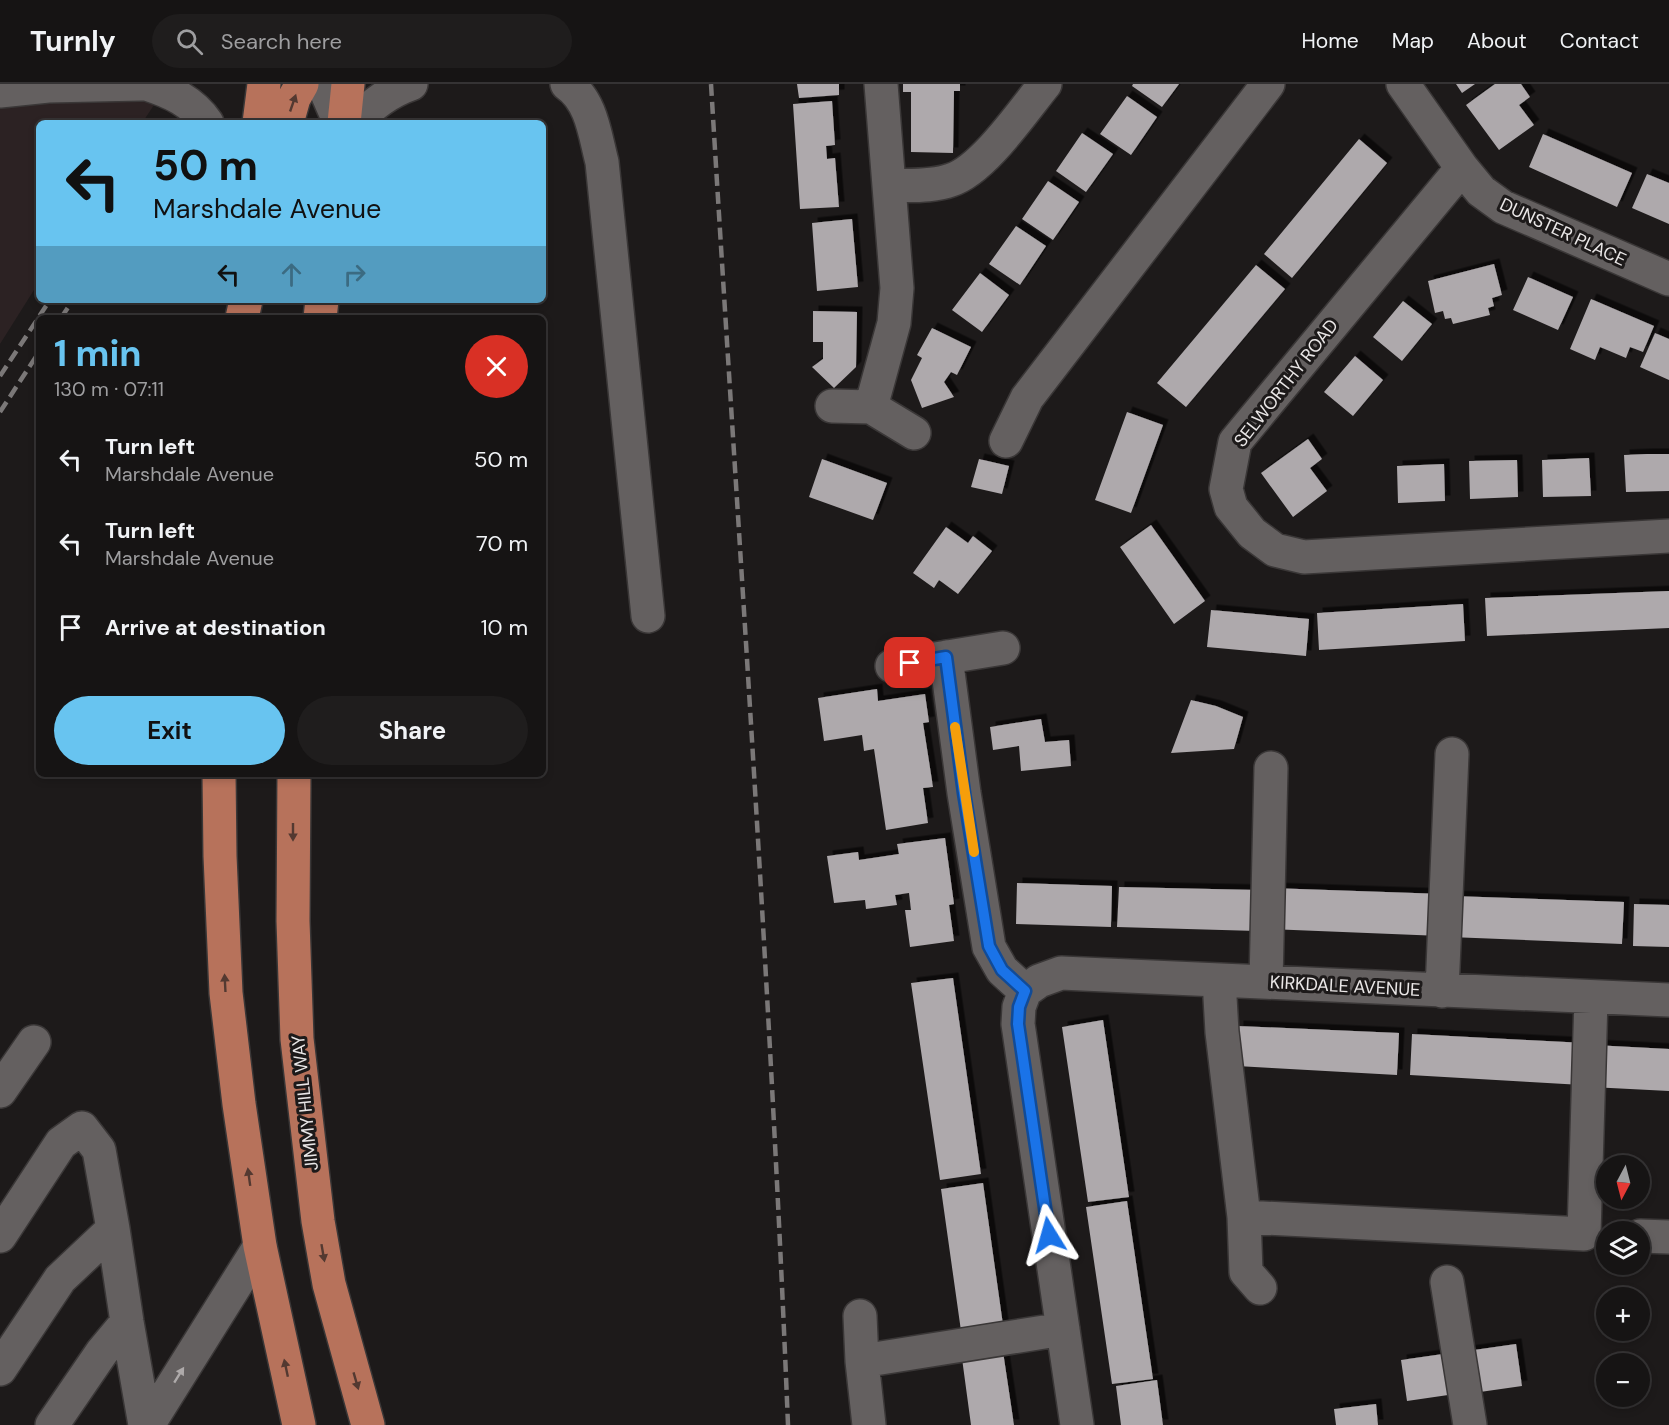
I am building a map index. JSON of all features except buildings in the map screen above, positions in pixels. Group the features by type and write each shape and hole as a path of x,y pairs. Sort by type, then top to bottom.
{"highway":[{"path":"259,120 264,84"},
{"path":"288,120 294,98 302,84"},
{"path":"344,120 348,84"},
{"path":"219,777 226,993 239,1104 260,1246 299,1425"},
{"name":"JIMMY HILL WAY","path":"294,777 293,921 297,1039 318,1221 329,1284 368,1425"}],"street":[{"path":"0,91 48,86 141,84"},
{"path":"147,84 174,93 204,120"},
{"path":"323,84 337,120"},
{"path":"358,120 399,84"},
{"path":"567,84 574,88 589,111 602,162 648,616"},
{"path":"872,407 894,324 897,288 881,84"},
{"path":"890,186 951,180 970,170 985,156 1045,84"},
{"path":"1006,441 1027,398 1268,84"},
{"name":"DUNSTER PLACE","path":"1403,84 1462,168 1481,191 1503,207 1669,279"},
{"name":"SELWORTHY ROAD","path":"1462,168 1235,442 1226,489 1231,507 1252,533 1275,550 1304,557 1669,536"},
{"path":"832,406 872,407 914,434"},
{"path":"892,666 1003,648"},
{"path":"946,657 964,793 989,946 1002,970 1025,991 1019,1007 1018,1024 1077,1425"},
{"path":"1442,991 1452,754"},
{"path":"1266,982 1271,768"},
{"name":"KIRKDALE AVENUE","path":"1025,991 1039,981 1061,973 1669,1000"},
{"path":"1219,980 1222,1032 1244,1217 1246,1272 1260,1288"},
{"path":"1244,1217 1595,1234 1591,998"},
{"path":"0,1092 34,1042"},
{"path":"0,1236 61,1143 82,1128 99,1150 146,1425"},
{"path":"0,1369 60,1279 113,1229"},
{"path":"1650,1236 1669,1237"},
{"path":"146,1425 260,1246"},
{"path":"1447,1282 1470,1425"},
{"path":"860,1316 869,1425"},
{"path":"52,1425 102,1352 127,1322"},
{"path":"862,1360 1063,1329"}],"shaded area":[{"path":"0,84 168,84 144,120 36,120 36,287 0,344"}],"railway":[{"path":"711,84 763,922 788,1425"},
{"path":"40,315 48,303"},
{"path":"63,315 71,303"},
{"path":"0,376 36,321"},
{"path":"0,412 36,357"}],"slow traffic":[{"path":"955,727 974,852"}],"route":[{"path":"910,663 946,657 964,793 989,946 1002,970 1025,991 1019,1007 1018,1024 1049,1235"}]}
